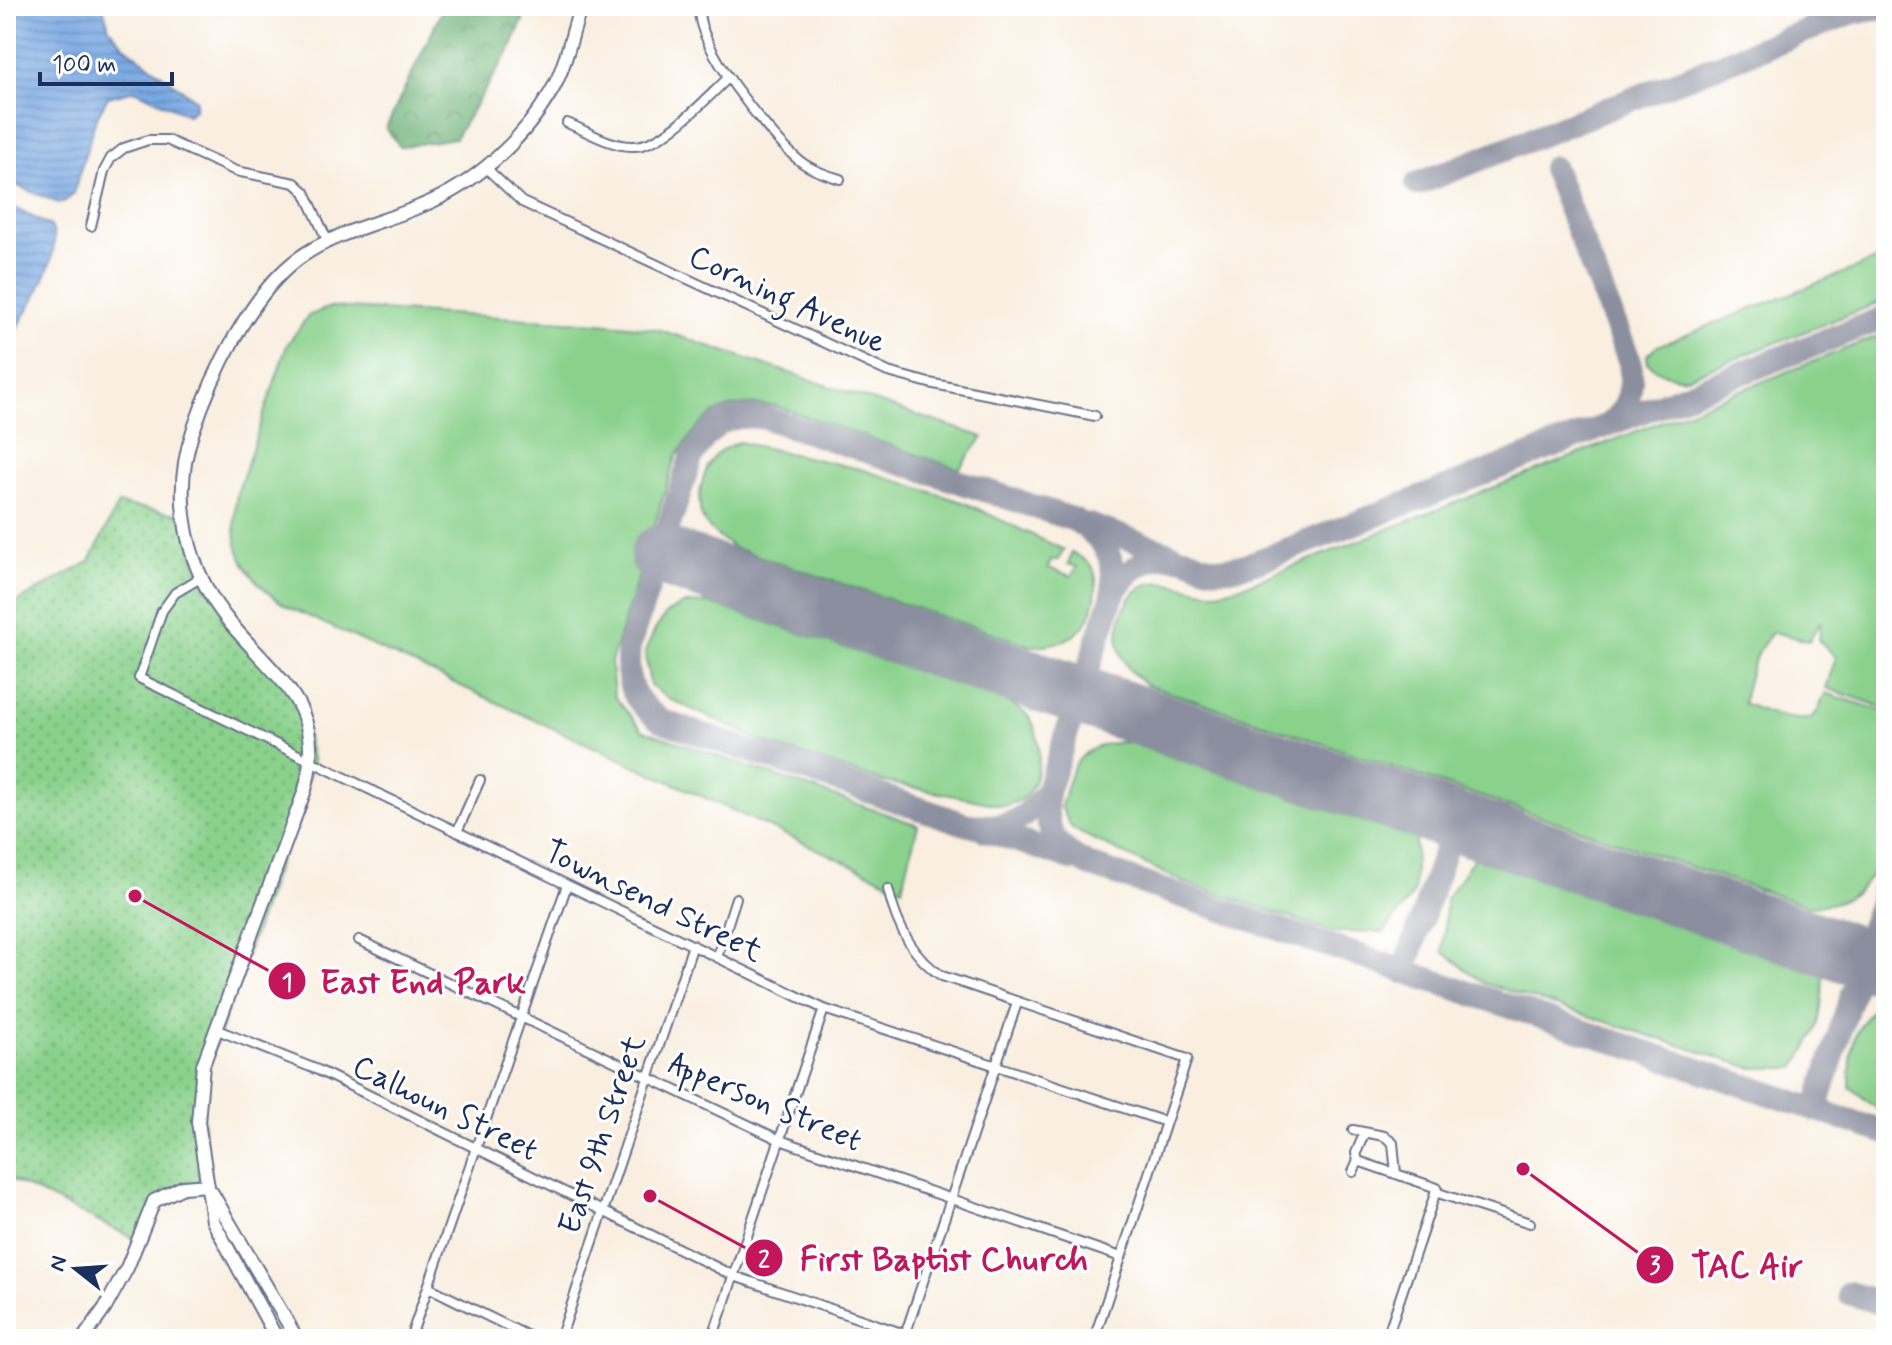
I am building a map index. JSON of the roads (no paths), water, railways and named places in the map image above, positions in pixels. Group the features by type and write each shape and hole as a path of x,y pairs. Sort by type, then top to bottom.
{"main road":[{"path":"277,1339 213,1221 198,1122 203,1065 313,763 310,738 297,699 231,624 200,578 183,515 183,483 192,433 235,338 254,305 280,275 299,259 328,242 441,197 485,167 529,123 553,89 581,6"},
{"path":"83,1339 117,1289 154,1201 183,1187 208,1185"},
{"path":"208,1185 297,1339"}],"street":[{"path":"700,6 701,29 728,78 794,157 811,169 840,179"},
{"path":"567,123 614,143 640,146 659,138 728,78"},
{"path":"91,226 104,171 111,158 124,148 148,140 167,140 236,171 295,183 305,192 328,242"},
{"name":"Corning Avenue","path":"485,167 522,202 863,362 929,383 1095,416"},
{"name":"Townsend Street","path":"200,578 175,593 162,611 139,678 824,1009 1166,1122"},
{"path":"457,832 480,780"},
{"path":"410,1339 567,885"},
{"path":"888,889 903,932 925,963 942,976 1187,1059 1094,1339"},
{"path":"717,957 736,898"},
{"name":"Apperson Street","path":"359,940 780,1140 1121,1257"},
{"name":"East 9th Street","path":"560,1339 693,945"},
{"path":"905,1337 1017,1003"},
{"path":"712,1339 824,1009"},
{"name":"Calhoun Street","path":"215,1029 318,1070 734,1276 905,1337 919,1339"},
{"path":"1353,1130 1384,1136 1393,1143 1392,1173"},
{"path":"1353,1172 1358,1161 1356,1153 1364,1134"},
{"path":"1358,1161 1437,1188 1389,1338"},
{"path":"1435,1192 1530,1223"},
{"path":"428,1287 534,1339"}],"water":[{"path":"6,6 103,6 109,28 123,45 196,100 195,109 188,115 135,90 108,97 96,119 73,195 58,203 6,181"},
{"path":"6,204 51,226 54,239 48,270 6,348"}],"place":[{"name":"East End Park","path":"135,896"},
{"name":"TAC Air","path":"1523,1169"},
{"name":"First Baptist Church","path":"650,1196"}]}
